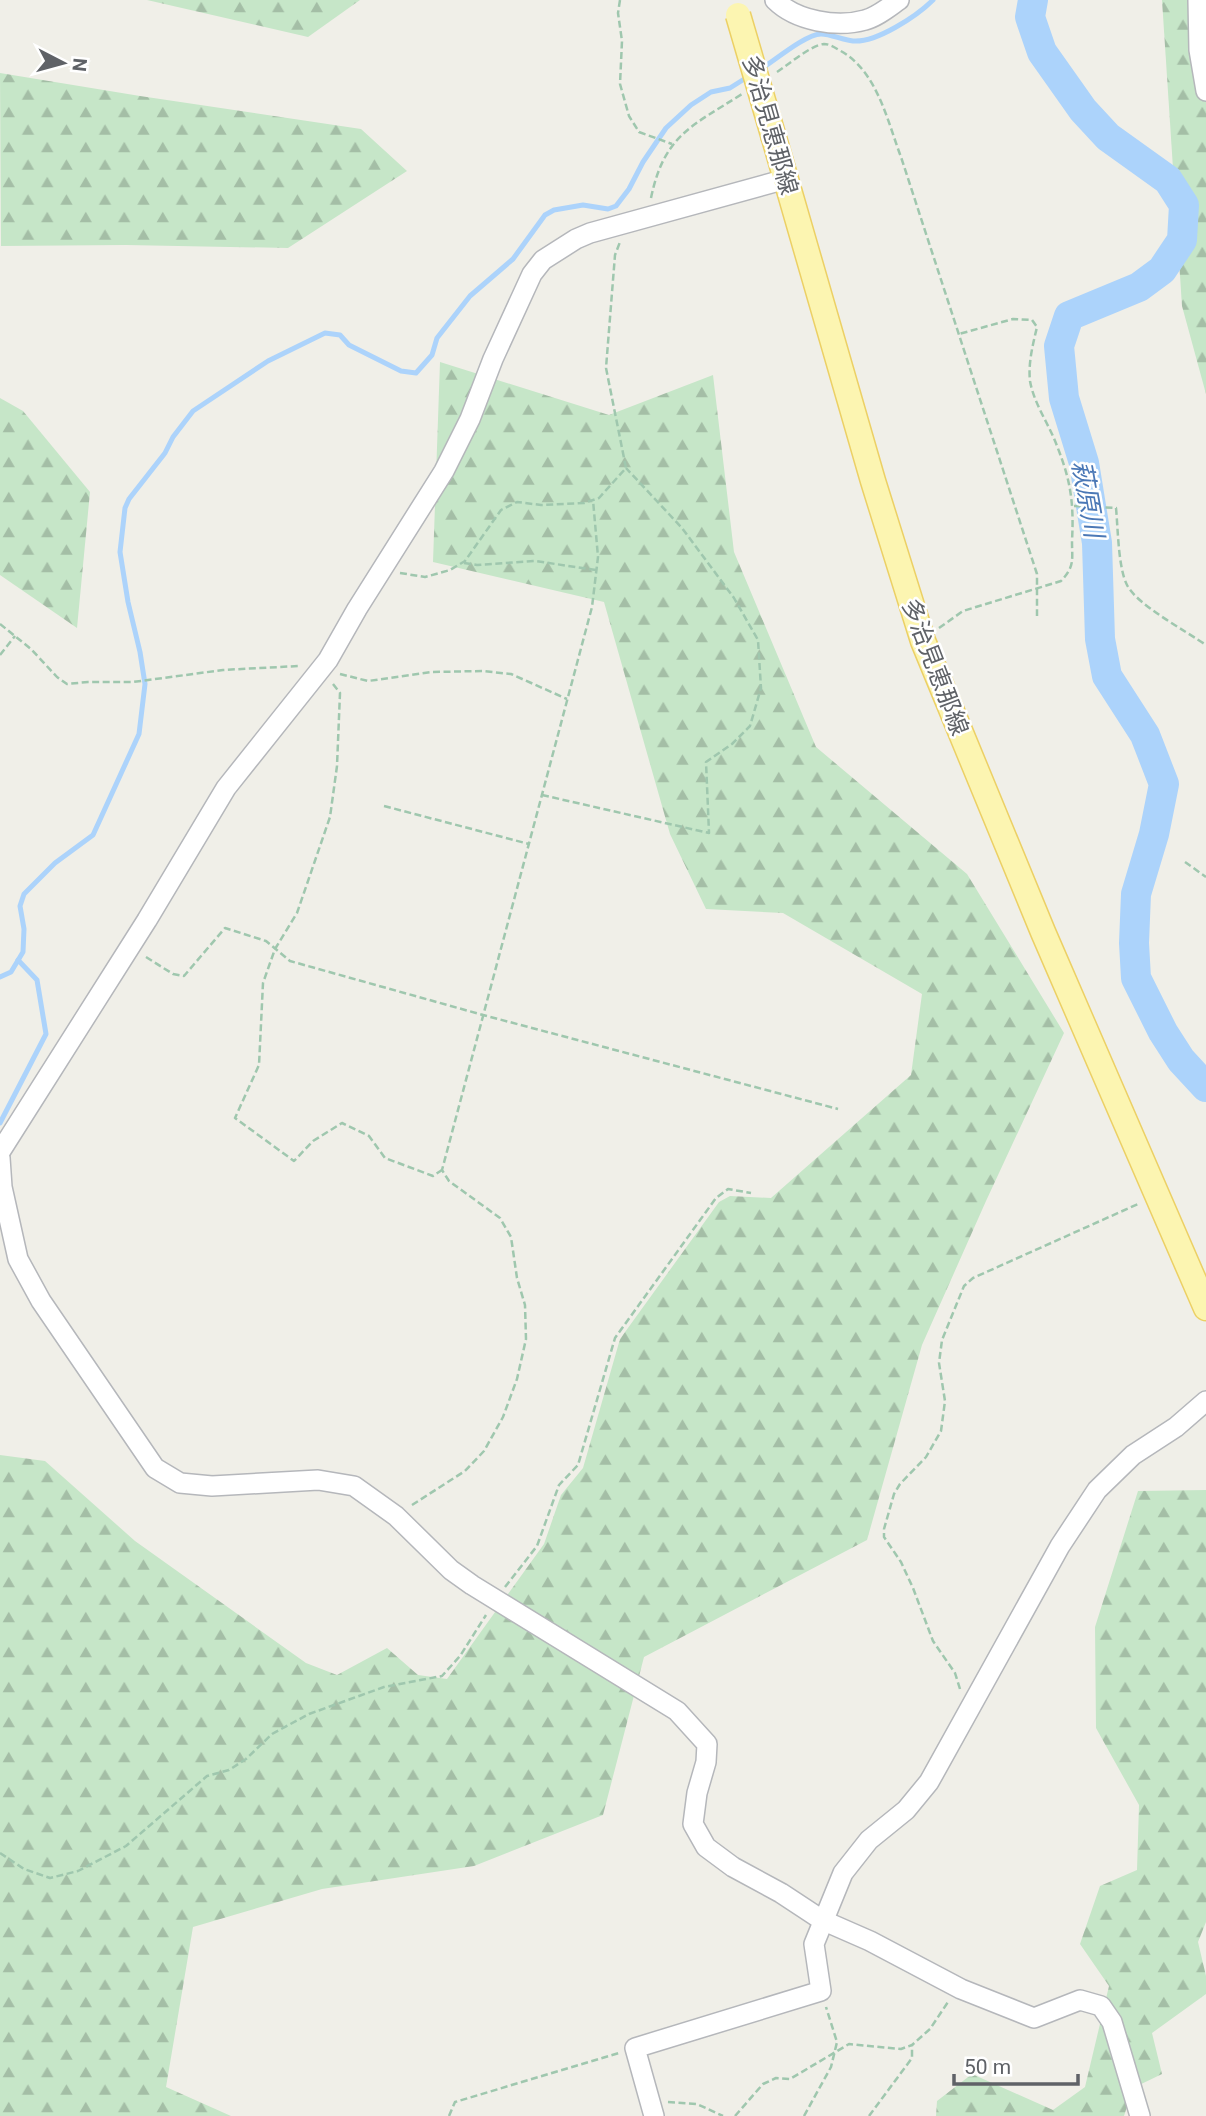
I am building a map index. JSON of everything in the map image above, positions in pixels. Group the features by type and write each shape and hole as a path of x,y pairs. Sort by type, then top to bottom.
{"main road":[{"name":"多治見恵那線","path":"736,7 873,481 923,641 1037,920 1206,1308"}],"street":[{"path":"775,0 784,8 800,15 843,23 867,20 899,0"},
{"path":"1198,0 1199,50 1206,91"},
{"path":"786,179 590,233 543,260 532,274 444,471 320,671 226,788 130,947 1,1151 2,1187 18,1259 41,1301 155,1468 180,1483 212,1486 318,1480 354,1486 396,1516 451,1570 495,1600 677,1711 707,1744 706,1762 697,1793 693,1824 705,1847 733,1867 822,1920 870,1941 957,1987 1034,2018 1080,2000 1101,2006 1112,2022 1139,2116"},
{"path":"652,2110 635,2048 821,1991 814,1944 843,1873 869,1840 906,1810 929,1782 1060,1546 1097,1490 1133,1455 1176,1427 1206,1401"}],"path":[{"path":"620,0 620,84 629,116 639,132 672,144"},
{"path":"770,76 817,46 830,43 857,64 868,76 879,96 1037,574 1037,616"},
{"path":"542,795 709,833 706,762 732,744 750,726 761,688 758,640 734,598 682,528 626,468 606,368 615,255 621,239 640,219 651,199 662,160 672,144 747,91"},
{"path":"923,641 963,611 1062,581 1071,570 1074,507 1068,478 1030,382 1030,363 1037,327 1032,320 1013,319 958,334"},
{"path":"383,569 425,577 450,570 462,562 501,510 517,502 541,505 584,503 599,498 626,468"},
{"path":"320,671 340,693 337,766 330,817 297,913 275,949 263,983 259,1065 235,1118 294,1161 313,1141 342,1123 369,1136 385,1158 433,1176 442,1170 592,607 598,557 593,500"},
{"path":"1074,507 1116,508 1123,572 1127,585 1139,599 1206,645"},
{"path":"462,562 477,565 535,561 596,570"},
{"path":"0,624 67,684 88,681 133,682 223,670 303,666 368,681 432,672 482,671 511,674 567,699"},
{"path":"0,654 15,636"},
{"path":"384,806 529,844"},
{"path":"1185,862 1206,877"},
{"path":"130,947 173,974 184,976 225,928 266,941 290,961 838,1109"},
{"path":"396,1516 465,1471 484,1451 503,1417 517,1379 526,1339 525,1305 517,1278 511,1237 500,1218 449,1181 442,1170"},
{"path":"0,1853 24,1869 50,1878 78,1871 126,1846 207,1776 229,1770 246,1759 272,1734 309,1714 384,1687 442,1676 460,1656 495,1600 537,1546 559,1485 579,1465 615,1338 716,1198 728,1189 751,1193"},
{"path":"962,1720 961,1693 955,1672 933,1641 901,1562 884,1536 894,1494 926,1457 941,1431 945,1401 939,1363 942,1340 964,1286 974,1278 1157,1196"},
{"path":"735,2116 763,2084 776,2078 790,2079 849,2044 901,2049 912,2045 930,2029 957,1987"},
{"path":"804,2116 831,2067 837,2042 821,1991"},
{"path":"869,2116 912,2058 912,2045"},
{"path":"449,2116 455,2102 635,2048"},
{"path":"652,2110 661,2102 687,2102 723,2116"}],"green space":[{"path":"147,0 360,0 308,37"},
{"path":"1162,0 1206,0 1206,394 1182,306"},
{"path":"0,73 361,129 407,171 288,248 1,246"},
{"path":"440,362 609,415 713,375 734,552 816,747 967,874 1064,1033 922,1345 867,1540 644,1657 603,1815 474,1866 322,1889 193,1927 166,2087 231,2116 0,2116 0,1455 45,1461 135,1541 306,1663 337,1675 387,1648 418,1675 447,1679 544,1544 561,1495 583,1468 620,1339 719,1202 730,1196 771,1198 911,1075 922,994 783,913 706,909 670,834 604,602 433,562"},
{"path":"0,398 23,411 90,492 77,628 0,575"},
{"path":"1206,1490 1206,1922 1198,1942 1206,1976 1206,1994 1152,2033 1162,2074 1133,2088 1124,2116 936,2116 937,2101 972,2074 1053,2110 1085,2087 1109,1986 1080,1944 1100,1886 1137,1870 1139,1805 1096,1728 1095,1627 1138,1491"}],"waterway":[{"path":"761,69 815,35 825,34 853,41 873,38 907,21 933,0"},
{"name":"萩原川","path":"1033,0 1030,17 1042,52 1083,110 1108,137 1168,180 1184,205 1182,240 1162,270 1139,287 1069,316 1059,346 1064,398 1084,463 1097,543 1100,639 1107,676 1145,735 1164,784 1154,834 1136,894 1136,978 1163,1032 1181,1060 1206,1087"},
{"path":"0,977 11,972 23,952 24,929 20,906 24,894 55,863 93,835 139,734 145,684 120,552 125,508 193,411 268,361 325,333 340,335 349,345 401,371 416,373 432,355 437,338 470,296 513,259 545,215 554,210 583,205 608,209 616,206 666,128 691,105 711,92 730,88 749,76"},
{"path":"0,1123 46,1034 37,980 18,960"}]}
